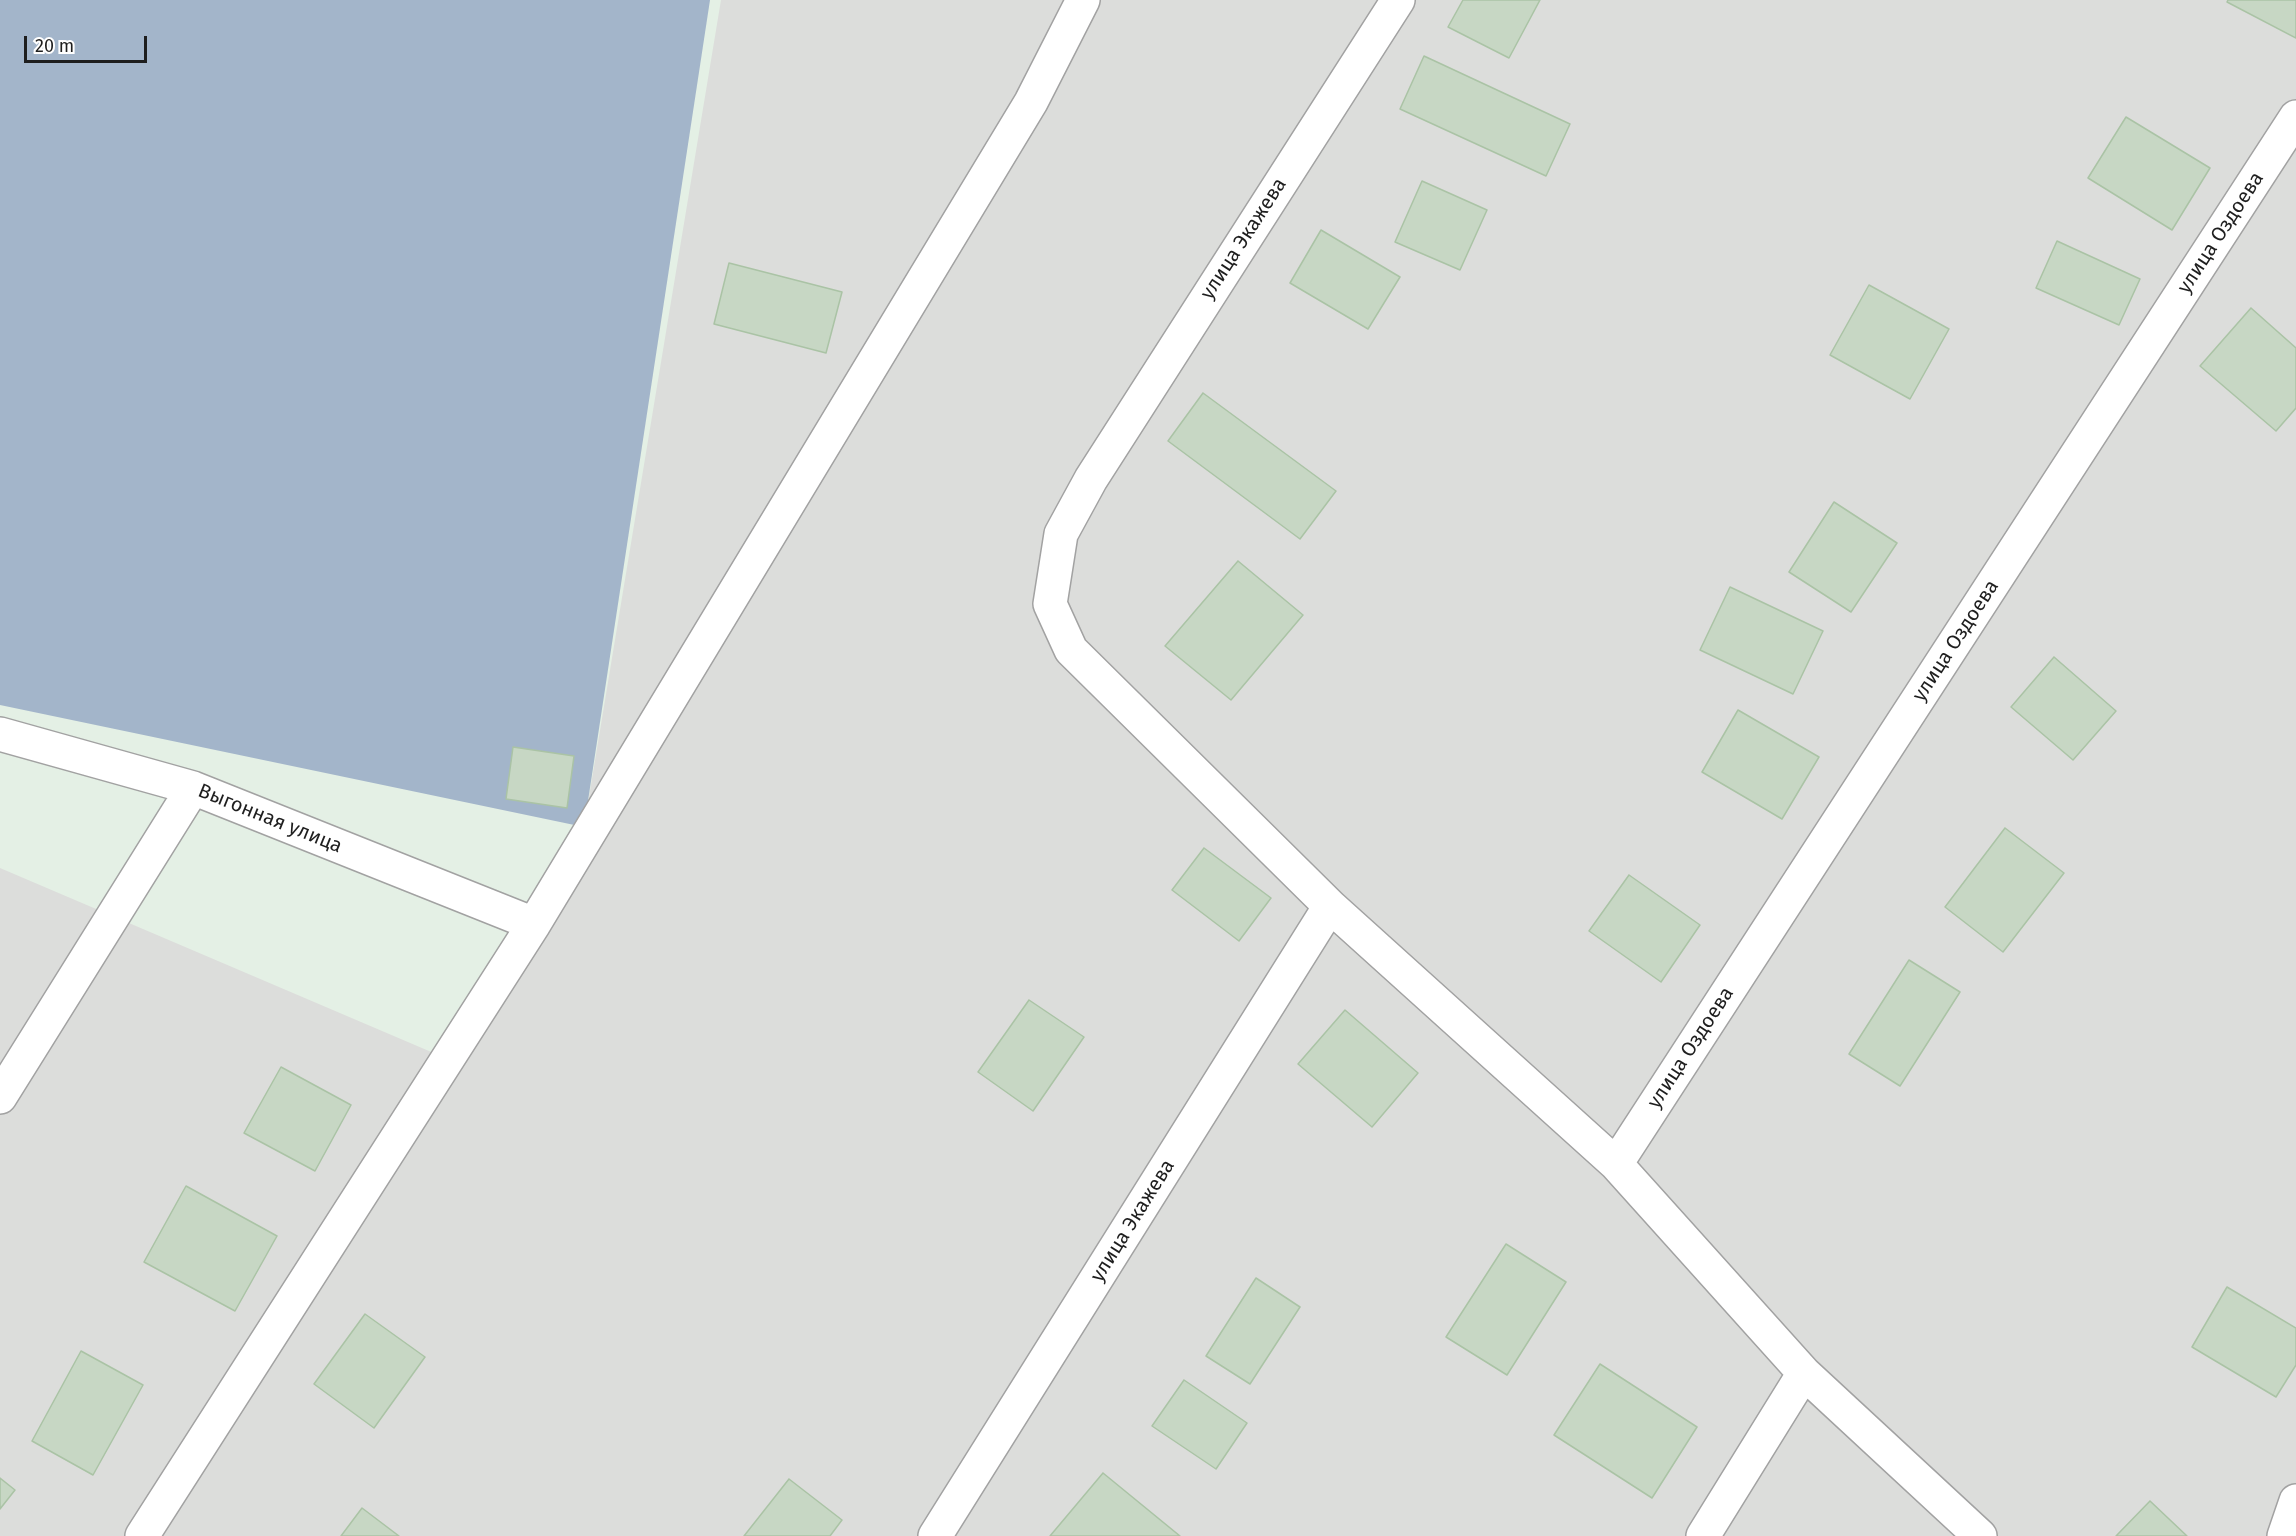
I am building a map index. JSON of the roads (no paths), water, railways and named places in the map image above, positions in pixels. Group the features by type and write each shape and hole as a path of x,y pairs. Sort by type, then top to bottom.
{"street":[{"path":"142,1536 534,924 1025,112 1083,0"},
{"name":"улица Экажева","path":"1398,0 1091,479 1061,534 1050,604 1071,650 1330,906 1616,1164 1804,1373 1980,1536"},
{"name":"улица Оздоева","path":"1616,1164 2296,117"},
{"name":"Выгонная улица","path":"0,734 193,788 534,924"},
{"path":"0,1097 193,788"},
{"name":"улица Экажева","path":"935,1536 1330,906"},
{"path":"1703,1536 1804,1373"},
{"path":"2284,1536 2296,1501"}]}
